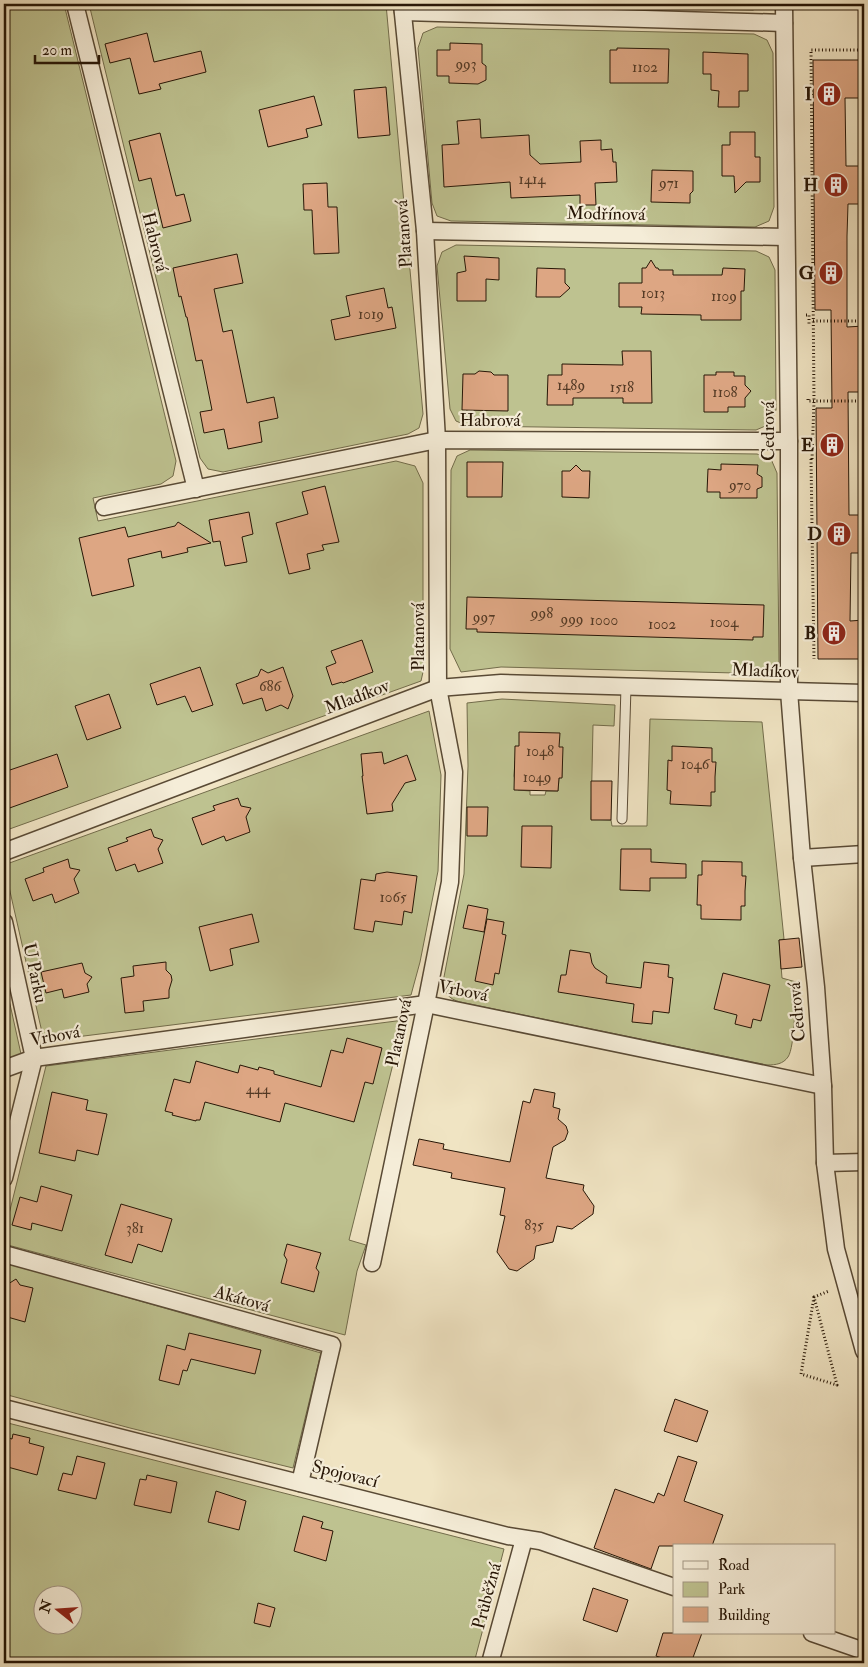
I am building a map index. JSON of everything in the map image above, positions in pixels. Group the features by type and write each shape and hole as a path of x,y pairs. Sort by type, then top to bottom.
{"street":[{"name":"Habrová","path":"75,4 196,489"},
{"name":"Cedrová","path":"784,4 789,441 788,692 802,858 816,987 823,1086 825,1163 836,1249 864,1350"},
{"path":"402,8 784,23"},
{"name":"Platanová","path":"372,1263 450,882 454,772 438,688 437,440 425,231 402,8"},
{"name":"Modřínová","path":"425,231 786,238"},
{"name":"Habrová","path":"104,507 437,440 789,441"},
{"name":"Mladíkov","path":"4,852 438,688 501,683 864,693"},
{"path":"802,858 864,854"},
{"name":"U Parku","path":"4,922 34,1058 4,1178"},
{"name":"Vrbová","path":"4,1069 34,1058 426,1004 823,1086"},
{"path":"825,1163 864,1162"},
{"name":"Akátová","path":"4,1254 332,1345 300,1483"},
{"name":"Spojovací","path":"4,1408 524,1539 540,1541 673,1587"},
{"name":"Průběžná","path":"490,1663 524,1539"},
{"path":"815,1634 864,1651"}],"lane":[{"path":"622,819 626,687"}],"path":[{"path":"814,659 811,50 864,50"},
{"path":"803,315 809,315 808,334"},
{"path":"813,321 864,321"},
{"path":"808,392 808,401 864,401"},
{"path":"807,450 807,459 812,459"},
{"path":"808,638 814,638"},
{"path":"814,1297 835,1289"},
{"path":"814,1297 816,1306 837,1385 801,1374 814,1297"}],"green space":[{"path":"4,4 64,4 176,461 173,476 161,484 93,498 98,521 396,461 415,466 423,483 423,672 421,681 4,831"},
{"path":"89,4 386,4 423,414 419,428 408,434 223,472 208,469 200,458"},
{"path":"478,4 767,4 753,10"},
{"path":"437,27 754,34 767,40 773,53 774,207 769,221 755,227 451,221 437,216 432,203 418,48 423,33"},
{"path":"456,245 756,251 769,257 775,270 776,410 770,424 756,430 468,426 456,421 450,409 437,266 442,252"},
{"path":"470,450 757,454 771,459 777,473 779,664 774,674 501,667 461,672 450,649 451,470 457,456"},
{"path":"502,699 615,705 614,726 593,725 591,819 611,820 612,826 647,826 650,719 762,722 784,939 779,940 782,978 796,982 792,1043 788,1057 784,1061 779,1064 767,1065 460,1002 448,995 443,982 464,874 468,766 467,703","holes":["515,761 562,763 562,777 559,778 558,791 546,791 545,795 530,795 530,791 518,790 514,776"]},
{"path":"429,711 441,775 438,871 420,962 411,995 44,1041 4,865"},
{"path":"4,977 21,1054 4,1060"},
{"path":"404,1020 349,1240 366,1245 357,1271 345,1335 4,1244 4,1234 46,1066"},
{"path":"4,1262 321,1353 293,1468 130,1428 4,1394"},
{"path":"4,1422 504,1549 474,1663 4,1663"}],"building":[{"path":"147,33 154,62 201,51 206,72 159,84 161,89 139,94 130,58 110,63 105,44"},
{"path":"450,43 482,44 482,63 486,66 486,80 478,84 449,83 449,76 437,76 437,50 450,50"},
{"path":"617,48 669,49 668,83 610,83 610,50 617,50"},
{"path":"703,52 748,54 748,91 739,91 739,107 718,107 719,91 711,90 711,74 703,74"},
{"path":"813,60 864,60 864,98 845,98 846,166 864,166 864,204 848,204 847,327 864,326 864,392 848,392 849,515 864,515 864,553 851,553 850,621 864,620 864,659 818,659 816,408 832,408 831,310 815,310"},
{"path":"386,87 390,135 358,138 354,90"},
{"path":"314,96 322,125 306,129 308,137 268,147 259,110"},
{"path":"480,119 481,138 529,135 530,155 540,164 581,162 580,141 601,140 601,150 612,149 613,162 616,162 617,182 595,183 596,205 580,205 580,195 511,198 510,182 444,187 442,145 459,144 457,121"},
{"path":"730,132 755,132 755,157 760,157 760,182 746,182 735,193 734,176 722,176 722,145 730,145"},
{"path":"160,133 176,196 184,194 191,221 163,228 151,178 139,181 129,141"},
{"path":"652,170 693,171 693,191 690,194 690,203 651,202"},
{"path":"327,183 328,207 337,207 339,253 314,254 312,210 304,210 303,184"},
{"path":"237,254 243,283 214,289 223,332 232,330 247,403 274,397 278,418 259,422 262,442 228,449 224,429 204,433 200,412 212,410 202,360 196,361 187,317 181,296 179,297 173,268"},
{"path":"464,256 499,258 499,280 486,279 486,301 457,301 457,273 466,271"},
{"path":"651,260 659,270 673,270 673,275 722,275 723,268 745,269 744,291 741,291 741,320 701,320 701,315 641,314 642,307 619,307 619,283 642,283 642,268 646,268"},
{"path":"537,268 565,269 565,283 570,288 560,297 536,297"},
{"path":"384,288 388,308 392,307 396,328 335,340 331,320 350,316 346,296"},
{"path":"622,351 651,351 652,403 623,403 623,398 573,398 573,405 547,405 548,375 562,375 562,364 623,365"},
{"path":"479,371 491,372 494,375 508,375 508,411 462,410 463,374 475,374"},
{"path":"716,372 734,372 734,376 745,376 745,385 751,391 745,398 745,407 728,407 728,412 704,412 704,375 716,375"},
{"path":"467,462 503,462 502,497 467,497"},
{"path":"721,464 758,465 757,474 762,477 762,487 757,489 757,498 720,498 720,492 707,492 708,469 721,470"},
{"path":"576,465 582,471 590,471 589,498 562,497 562,471 570,471"},
{"path":"325,486 339,542 322,545 324,550 307,554 310,569 289,574 276,523 308,514 302,492"},
{"path":"249,512 253,534 242,537 247,562 225,566 220,541 213,542 209,520"},
{"path":"178,522 211,543 187,548 188,552 162,558 161,551 128,559 134,586 92,596 79,538 125,527 128,537 175,526"},
{"path":"467,597 764,605 763,637 753,637 753,640 477,632 477,629 466,629"},
{"path":"362,640 373,672 332,685 326,667 336,663 331,651"},
{"path":"200,667 213,705 192,712 185,696 157,705 150,684"},
{"path":"283,667 293,696 288,709 281,705 266,711 262,698 243,704 236,684 258,676 261,669 268,673"},
{"path":"109,694 121,728 87,740 75,706"},
{"path":"519,732 560,733 559,747 563,747 562,778 559,778 558,791 514,790 515,746 519,746"},
{"path":"672,746 712,748 712,762 716,762 715,792 711,792 711,806 670,804 671,791 667,790 668,760 672,761"},
{"path":"382,752 384,764 407,755 416,780 405,783 392,804 393,811 367,814 361,754"},
{"path":"57,754 68,787 4,810 4,772"},
{"path":"591,781 612,781 611,820 591,820"},
{"path":"238,798 241,806 251,808 246,817 250,832 226,841 224,836 202,845 192,818 215,810 213,806"},
{"path":"467,807 488,807 487,836 467,836"},
{"path":"522,826 552,826 551,868 521,867"},
{"path":"151,829 154,837 163,840 158,849 163,863 138,872 135,864 116,871 108,848 128,841 126,838"},
{"path":"621,849 651,849 651,862 686,864 686,878 650,878 650,891 620,890"},
{"path":"68,859 70,868 80,870 74,879 79,893 55,903 52,894 33,901 25,879 44,872 43,868"},
{"path":"702,861 742,862 742,876 746,876 745,906 741,906 741,920 701,919 701,905 697,905 698,875 702,875"},
{"path":"387,872 417,876 412,913 404,911 402,925 375,921 373,932 354,929 361,879 375,881 376,874"},
{"path":"468,905 488,909 484,932 463,928"},
{"path":"252,914 259,942 230,949 233,965 210,971 199,927"},
{"path":"487,919 504,922 502,934 506,935 499,974 495,973 493,985 475,981"},
{"path":"799,938 802,967 781,969 779,940"},
{"path":"570,950 590,953 595,968 607,976 606,983 641,988 644,962 669,965 668,977 673,978 669,1013 653,1011 652,1024 632,1022 634,1004 558,992 561,975 566,975"},
{"path":"166,962 166,970 171,975 172,980 169,998 143,1001 144,1011 125,1013 121,978 134,976 133,966"},
{"path":"82,963 85,973 92,977 87,984 89,992 64,998 62,989 46,993 41,972"},
{"path":"723,973 770,985 761,1021 753,1019 751,1028 735,1024 737,1015 714,1009"},
{"path":"347,1038 382,1048 373,1084 365,1082 354,1122 285,1103 280,1122 205,1102 200,1120 196,1121 172,1115 173,1113 165,1111 174,1079 190,1083 196,1061 238,1073 240,1065 258,1070 259,1067 274,1071 274,1074 321,1087 331,1050 343,1053"},
{"path":"534,1089 555,1093 553,1107 560,1109 558,1119 566,1126 568,1132 565,1140 553,1147 546,1178 584,1185 583,1190 594,1206 593,1214 572,1229 557,1226 553,1242 536,1246 534,1259 517,1271 509,1269 497,1252 505,1216 500,1215 505,1188 451,1178 452,1173 413,1165 419,1139 444,1144 443,1149 510,1162 523,1101 530,1103"},
{"path":"52,1092 88,1100 86,1110 107,1114 98,1155 77,1150 75,1161 39,1153"},
{"path":"41,1186 72,1195 62,1231 32,1223 31,1230 12,1225 20,1197 37,1202"},
{"path":"121,1204 172,1219 162,1252 138,1244 132,1263 105,1255"},
{"path":"287,1244 321,1253 316,1268 319,1272 314,1292 281,1283 287,1260 284,1255"},
{"path":"16,1279 20,1285 33,1288 25,1322 4,1316 5,1286"},
{"path":"189,1333 261,1350 255,1374 191,1359 187,1371 183,1370 179,1385 159,1380 167,1345 185,1350"},
{"path":"675,1399 708,1411 697,1442 664,1431"},
{"path":"13,1434 30,1438 29,1443 44,1447 37,1475 4,1466 4,1455 8,1438 12,1439"},
{"path":"77,1456 105,1463 96,1499 58,1490 63,1473 72,1475"},
{"path":"678,1456 697,1462 684,1501 723,1515 713,1544 659,1546 651,1569 594,1548 615,1489 654,1503 658,1493 664,1496"},
{"path":"147,1475 177,1482 171,1513 134,1505 140,1479 146,1480"},
{"path":"216,1491 246,1501 239,1530 208,1522"},
{"path":"303,1516 323,1522 321,1528 333,1531 326,1561 294,1551"},
{"path":"593,1588 628,1600 617,1632 583,1620"},
{"path":"258,1603 275,1608 270,1627 254,1623"},
{"path":"663,1633 702,1634 691,1663 678,1663 656,1656"}],"place":[{"name":"I","path":"829,94"},
{"name":"H","path":"836,185"},
{"name":"G","path":"831,273"},
{"name":"E","path":"832,445"},
{"name":"D","path":"839,534"},
{"name":"B","path":"834,633"}]}
